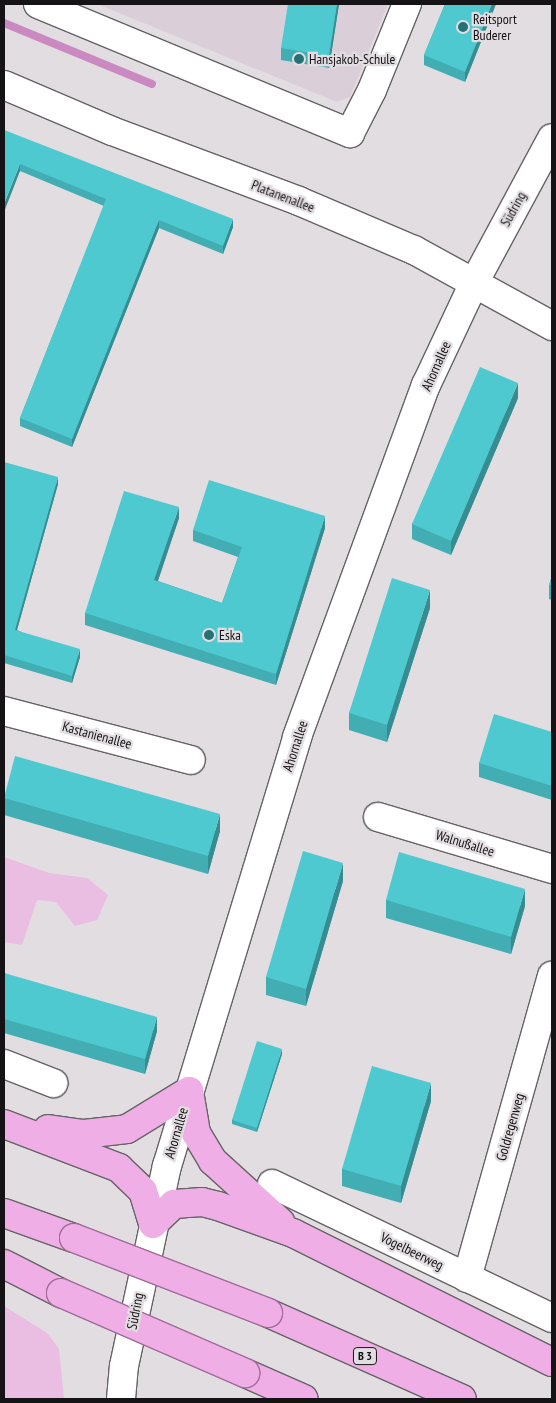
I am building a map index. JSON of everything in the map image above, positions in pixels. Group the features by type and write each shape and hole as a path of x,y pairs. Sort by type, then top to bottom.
{"highway":[{"path":"4,1124 84,1134 127,1129 189,1091 196,1133 213,1161 293,1233"},
{"path":"4,1124 119,1168 143,1191 153,1224 174,1204 202,1202 293,1233 552,1362"},
{"name":"B 3","path":"4,1212 268,1313 462,1399"},
{"path":"4,1264 61,1293 304,1399"}],"street":[{"path":"38,4 350,133 372,90 407,4"},
{"name":"Platanenallee","path":"4,85 112,131 299,201 414,250 475,281 552,326"},
{"name":"Südring","path":"475,281 552,138"},
{"name":"Ahornallee","path":"153,1224 189,1091 297,737 426,385 475,281"},
{"name":"Kastanienallee","path":"4,710 191,760"},
{"name":"Walnußallee","path":"378,818 552,869"},
{"name":"Goldregenweg","path":"467,1278 552,976"},
{"path":"4,1064 53,1083"},
{"name":"Vogelbeerweg","path":"272,1184 552,1318"},
{"name":"Südring","path":"122,1399 124,1366 153,1224"}],"shaded area":[{"name":"Hansjakob-Schule","path":"97,4 388,4 350,97 337,102"},
{"path":"4,857 49,873 87,878 108,895 97,920 75,926 56,902 37,900 22,945 4,942"},
{"path":"4,1306 47,1333 59,1349 64,1399 4,1399"}],"building":[{"path":"288,4 337,4 329,56 281,48"},
{"name":"Reitsport Buderer","path":"445,4 492,4 465,72 424,55"},
{"path":"4,130 233,219 223,246 159,220 72,439 20,418 106,199 20,164 4,204"},
{"path":"480,367 518,383 451,541 412,524"},
{"path":"4,462 58,477 15,630 80,649 72,676 4,655"},
{"path":"209,480 325,516 276,674 85,613 124,491 179,507 154,580 222,603 242,547 193,530"},
{"path":"392,578 430,590 387,725 349,713"},
{"path":"494,714 552,732 552,786 479,763"},
{"path":"15,756 220,814 208,856 4,798"},
{"path":"303,851 343,863 306,989 266,977"},
{"path":"399,852 525,889 511,937 386,900"},
{"path":"4,973 157,1017 145,1059 4,1019"},
{"path":"257,1041 282,1049 257,1128 232,1120"},
{"path":"372,1066 431,1083 401,1186 342,1169"}],"waterway":[{"path":"4,23 152,84"}],"place":[{"name":"Reitsport Buderer","path":"463,27"},
{"name":"Hansjakob-Schule","path":"299,59"},
{"name":"Eska","path":"209,635"}]}
